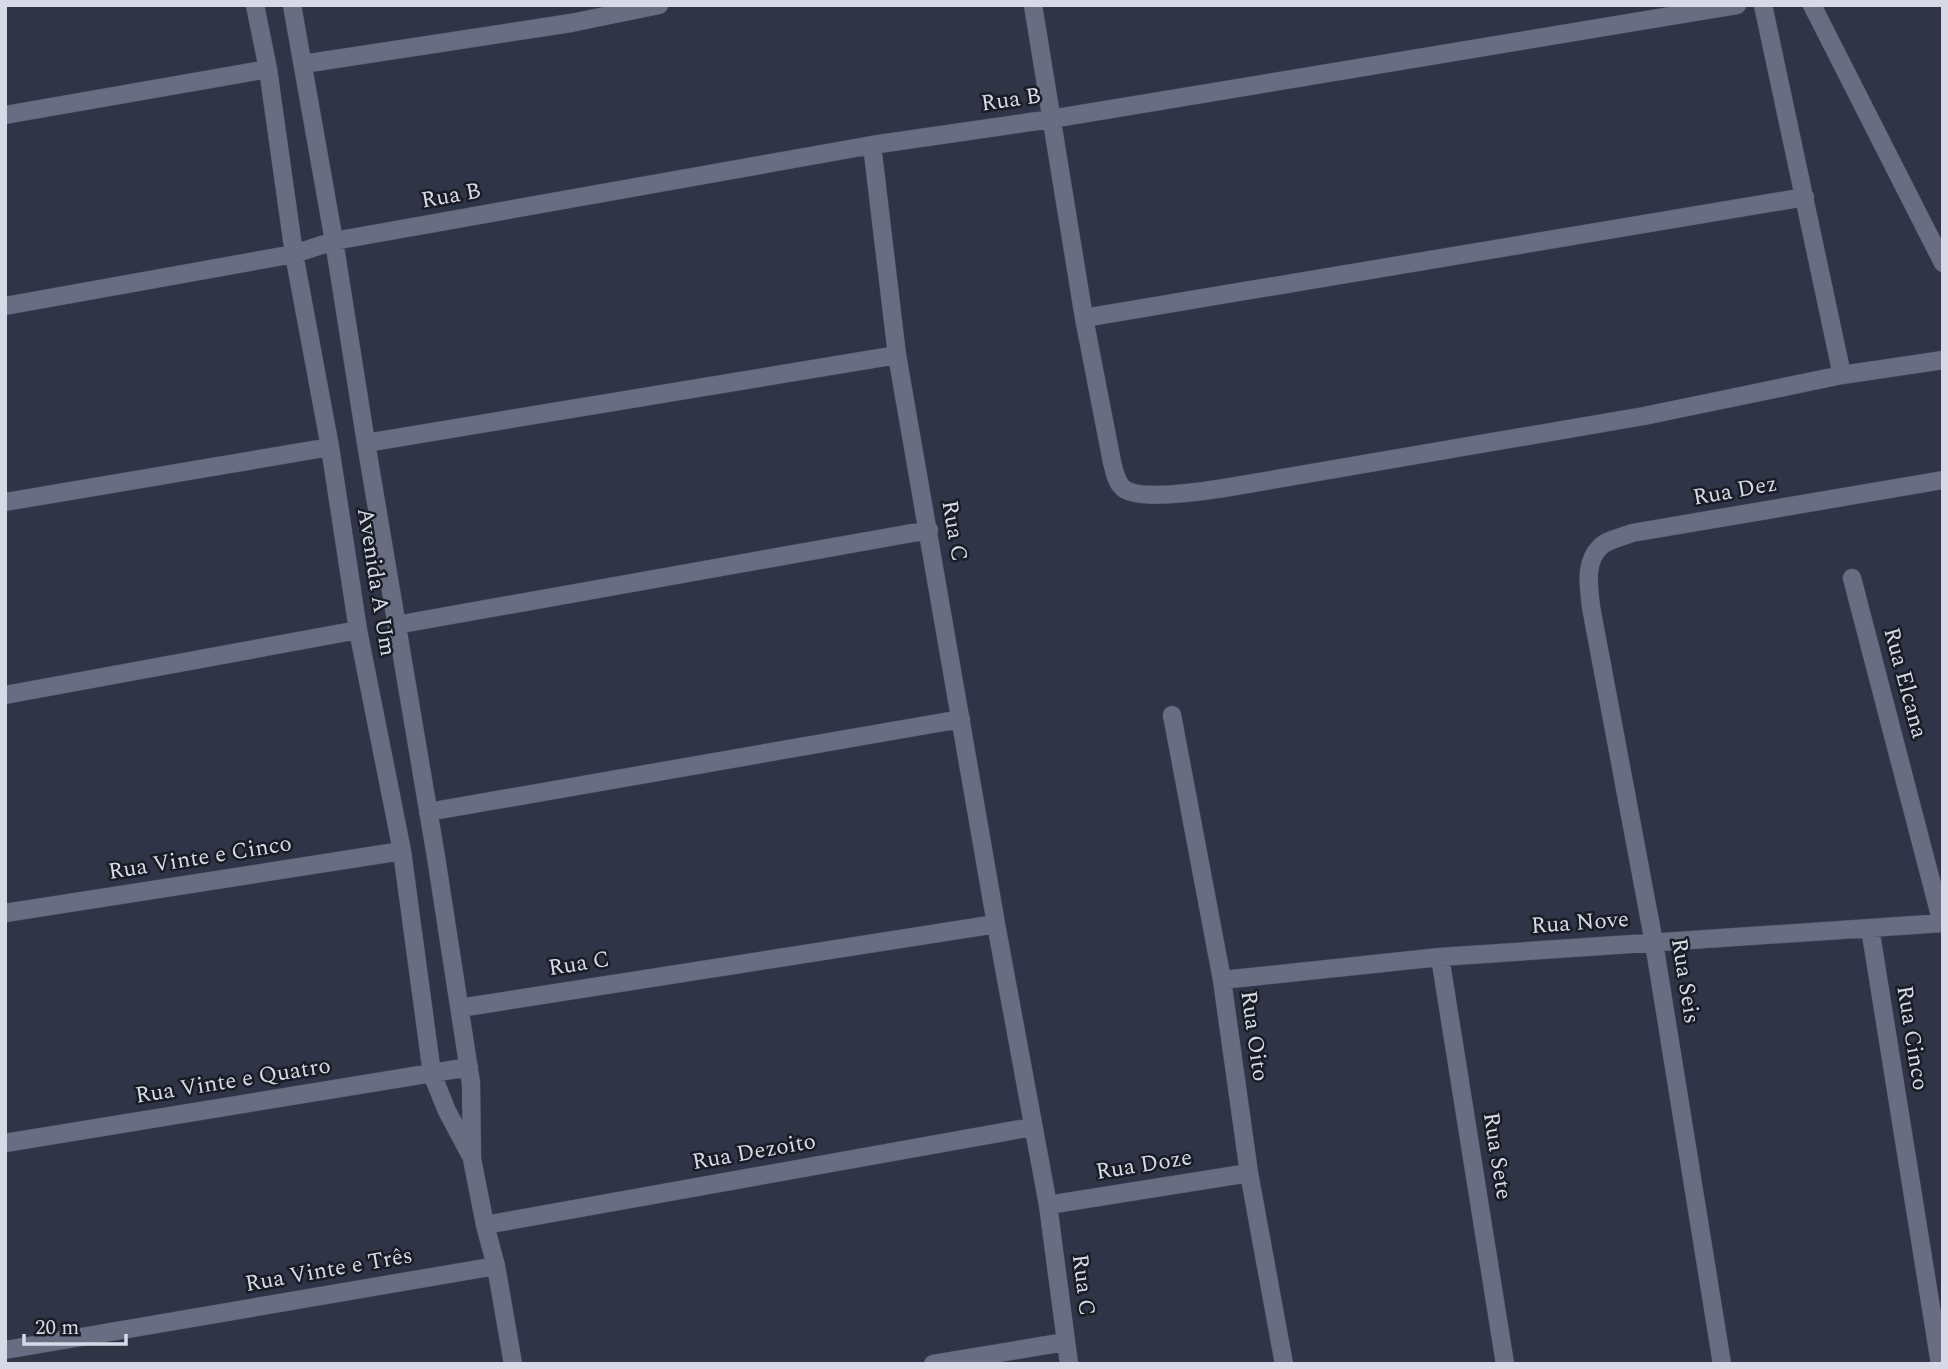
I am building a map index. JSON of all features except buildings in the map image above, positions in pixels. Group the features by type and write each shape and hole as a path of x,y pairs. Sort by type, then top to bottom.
{"street":[{"name":"Avenida A Um","path":"256,5 268,69 294,254 330,447 358,630 402,851 432,1074 447,1111 472,1159"},
{"name":"Avenida A Um","path":"292,5 334,241 460,1008 471,1083 472,1159 496,1266 513,1364"},
{"path":"303,64 571,23 659,5"},
{"path":"1033,5 1084,318 1112,462 1118,481 1123,489 1130,492 1172,495 1224,488 1644,416 1842,375 1943,360"},
{"name":"Rua B","path":"5,306 294,254 334,241 872,145 1051,119 1737,5"},
{"path":"1763,5 1842,375"},
{"path":"1812,5 1943,263"},
{"path":"5,115 268,69"},
{"name":"Rua C","path":"872,145 897,355 1032,1127 1048,1205 1069,1364"},
{"path":"1084,318 1805,197"},
{"path":"366,443 897,355"},
{"path":"5,502 330,447"},
{"name":"Rua Dez","path":"1591,607 1588,574 1592,560 1601,545 1632,533 1943,480"},
{"path":"396,625 929,530"},
{"name":"Rua Elcana","path":"1852,578 1942,923"},
{"name":"Rua Seis","path":"1591,607 1654,943 1722,1364"},
{"path":"5,695 358,630"},
{"name":"Rua Oito","path":"1172,715 1222,980 1249,1173 1284,1364"},
{"path":"428,812 961,719"},
{"name":"Rua Vinte e Cinco","path":"5,914 402,851"},
{"name":"Rua Nove","path":"1222,980 1440,957 1942,923"},
{"name":"Rua C","path":"460,1008 996,924"},
{"name":"Rua Cinco","path":"1870,928 1940,1364"},
{"name":"Rua Sete","path":"1440,957 1505,1364"},
{"name":"Rua Vinte e Quatro","path":"5,1143 468,1067"},
{"name":"Rua Dezoito","path":"485,1226 1032,1127"},
{"name":"Rua Doze","path":"1048,1205 1249,1173"},
{"name":"Rua Vinte e Três","path":"5,1350 496,1266"},
{"path":"933,1364 1065,1342"}]}
